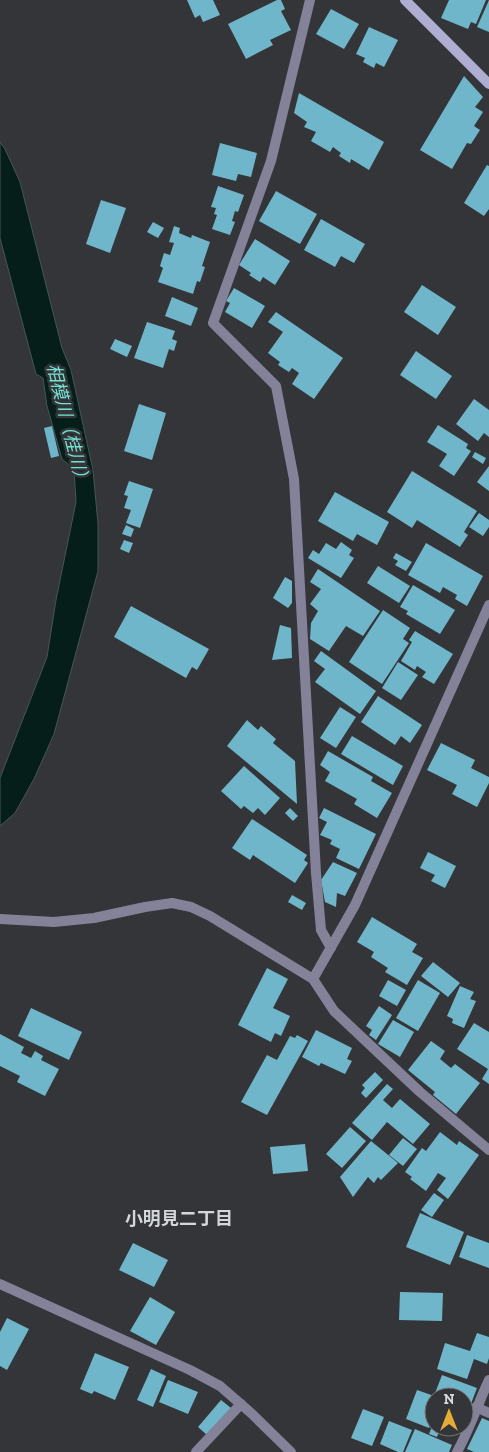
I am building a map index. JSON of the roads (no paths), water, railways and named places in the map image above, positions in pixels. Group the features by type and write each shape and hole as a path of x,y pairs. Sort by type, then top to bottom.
{"main road":[{"path":"405,0 489,84"}],"street":[{"path":"310,0 271,161 213,323 276,386 292,470 316,873 321,930 332,948"},
{"path":"313,979 355,905 489,605"},
{"path":"0,919 54,922 94,918 145,907 172,904 191,907 210,916 313,979 334,1011 420,1092 489,1150"},
{"path":"0,1284 190,1370 220,1386 291,1452"},
{"path":"457,1452 466,1436 476,1407 489,1380"},
{"path":"196,1452 241,1404"},
{"path":"476,1407 489,1413"}],"water":[{"name":"相模川（桂川）","path":"0,142 20,182 62,348 71,370 93,470 98,524 98,571 54,734 34,779 15,813 0,826 0,778 47,657 56,600 76,502 74,469 62,459 47,406 43,378 36,374 0,238"}],"district":[{"name":"小明見二丁目","path":"179,1219"}]}
